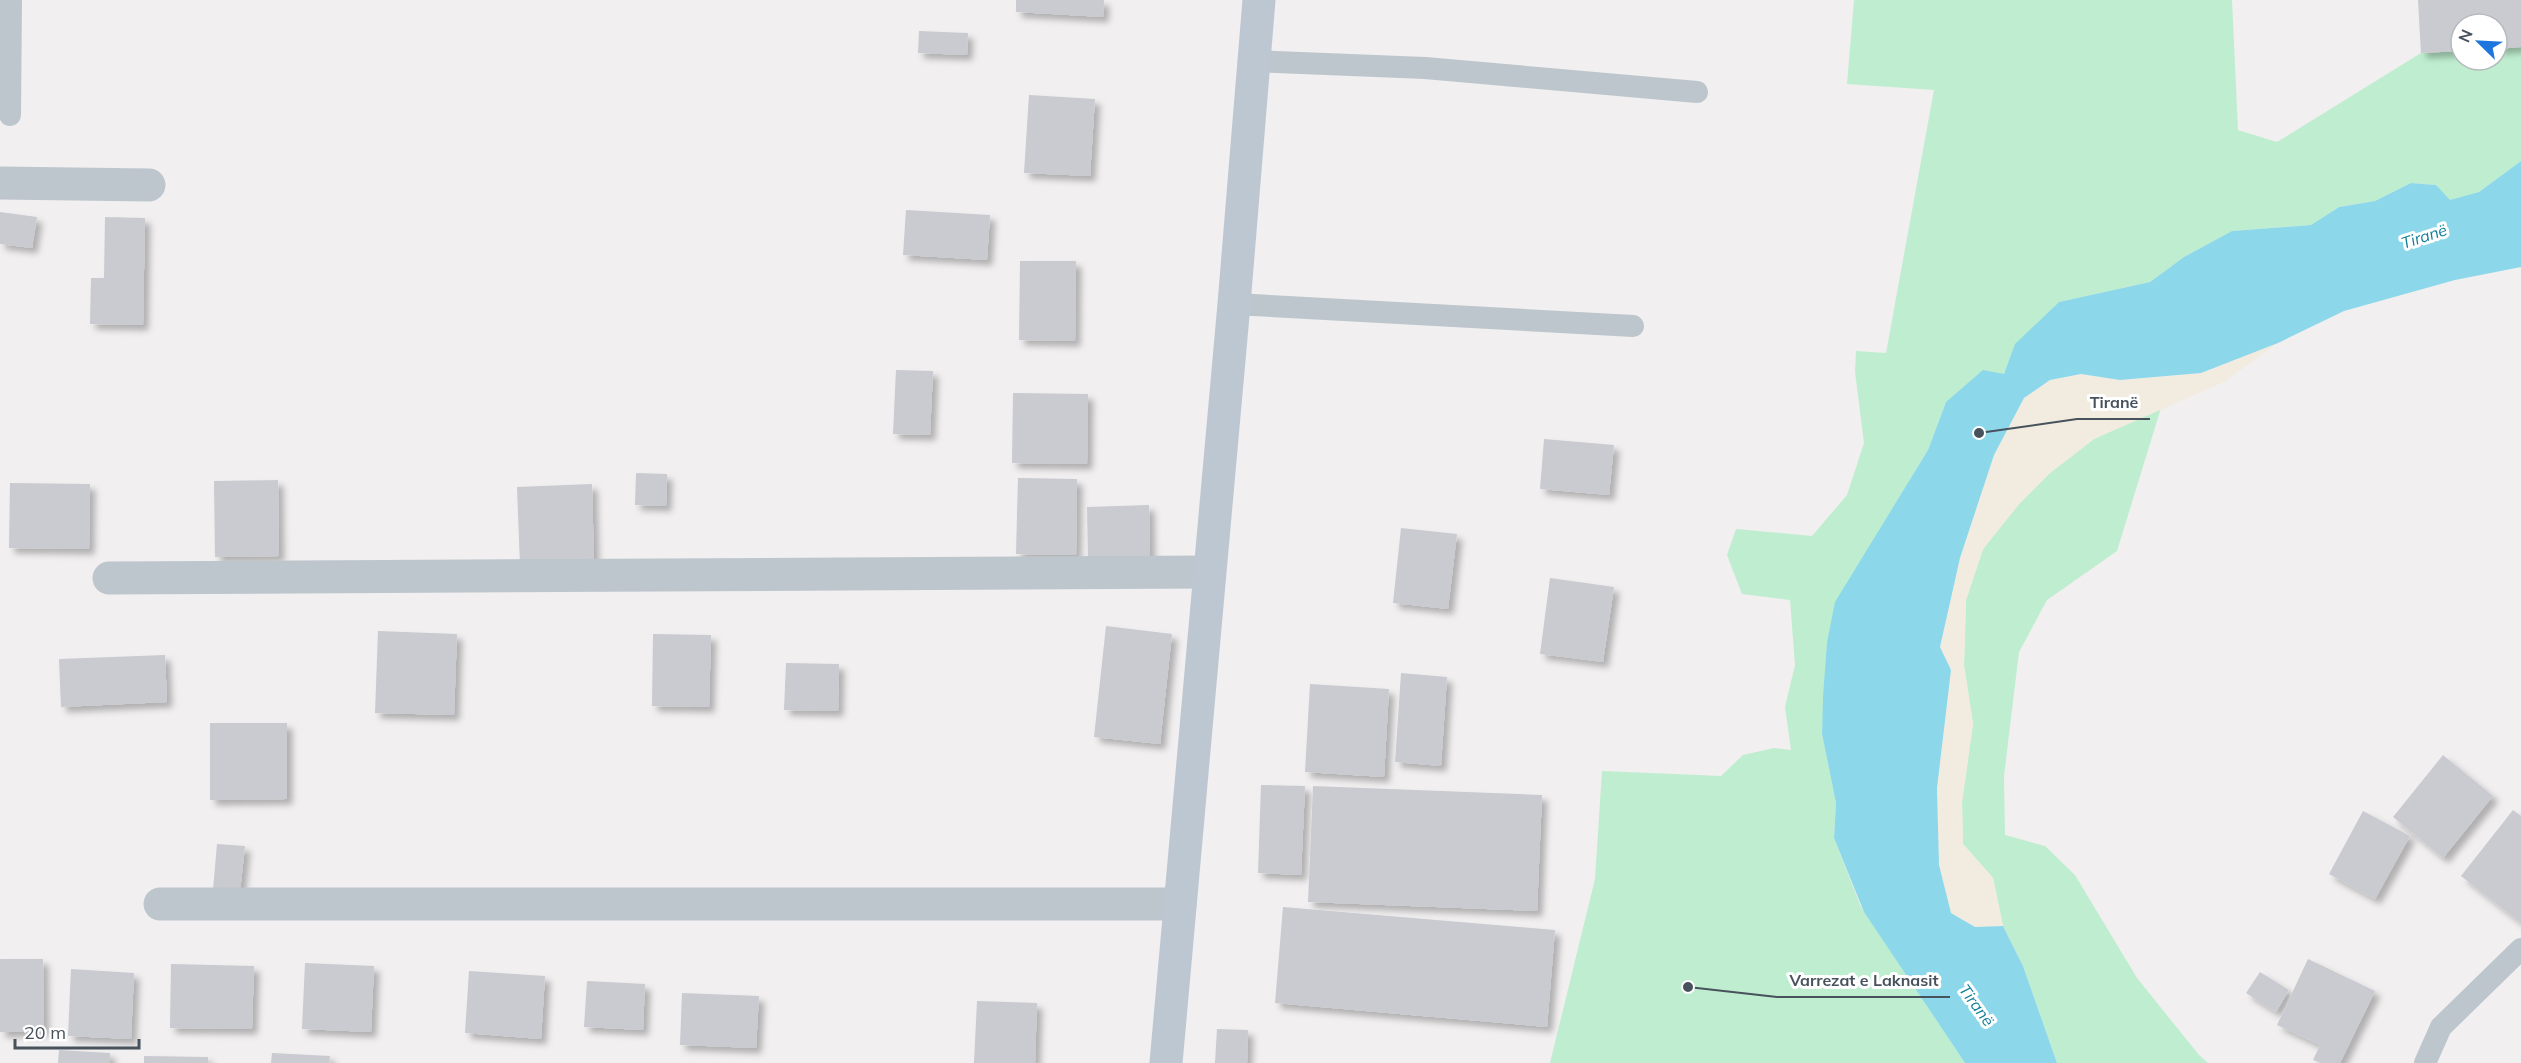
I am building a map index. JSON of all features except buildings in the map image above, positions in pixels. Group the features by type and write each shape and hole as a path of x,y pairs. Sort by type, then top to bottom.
{"street":[{"path":"1166,1063 1259,0"},
{"path":"0,183 149,184"},
{"path":"109,578 1209,572"},
{"path":"160,904 1180,904"}],"lane":[{"path":"10,115 11,0"},
{"path":"1254,61 1425,68 1697,92"},
{"path":"1234,304 1633,326"},
{"path":"2426,1063 2441,1027 2521,949"}],"green space":[{"path":"1854,0 2232,0 2238,130 2277,142 2421,53 2449,52 2449,72 2509,72 2509,48 2521,47 2521,161 2479,192 2449,201 2436,185 2411,183 2375,201 2339,207 2311,225 2232,231 2184,257 2150,282 2059,302 2016,344 2004,374 1946,402 1928,450 1836,602 1827,642 1822,734 1836,803 1834,838 1861,907 1965,1063 1550,1063 1595,879 1602,771 1721,776 1743,755 1774,748 1791,750 1785,707 1795,665 1790,600 1742,594 1727,555 1736,529 1812,536 1847,495 1864,443 1855,372 1856,351 1886,353 1934,90 1847,84"},
{"path":"2161,408 2117,551 2047,600 2019,652 2004,776 2005,835 2045,846 2075,875 2137,978 2208,1063 2057,1063 2023,966 2003,926 1993,878 1963,844 1962,802 1973,724 1964,665 1966,600 1983,549 2019,504 2050,473 2094,439"}],"sand":[{"path":"2278,343 2224,382 2094,439 2050,473 2019,504 1983,549 1966,600 1964,665 1973,724 1962,802 1963,844 1993,878 2003,926 1975,927 1951,913 1939,865 1937,788 1951,670 1940,647 1960,558 1994,455 2024,398 2050,380 2081,374 2120,380 2201,373"}],"water":[{"path":"2521,161 2521,267 2455,280 2344,311 2278,343 2201,373 2120,380 2081,374 2050,380 2024,398 1994,455 1960,558 1940,647 1951,670 1937,788 1939,865 1951,913 1975,927 2003,926 2023,966 2057,1063 1965,1063 1864,912 1834,838 1836,803 1822,734 1827,642 1835,602 1928,450 1946,402 1983,370 2004,374 2015,344 2059,302 2150,282 2184,257 2232,231 2311,225 2339,207 2375,201 2411,183 2436,185 2450,200 2479,192"}],"place":[{"name":"Tiranë","path":"1979,433"},
{"name":"Varrezat e Laknasit","path":"1688,987"}]}
